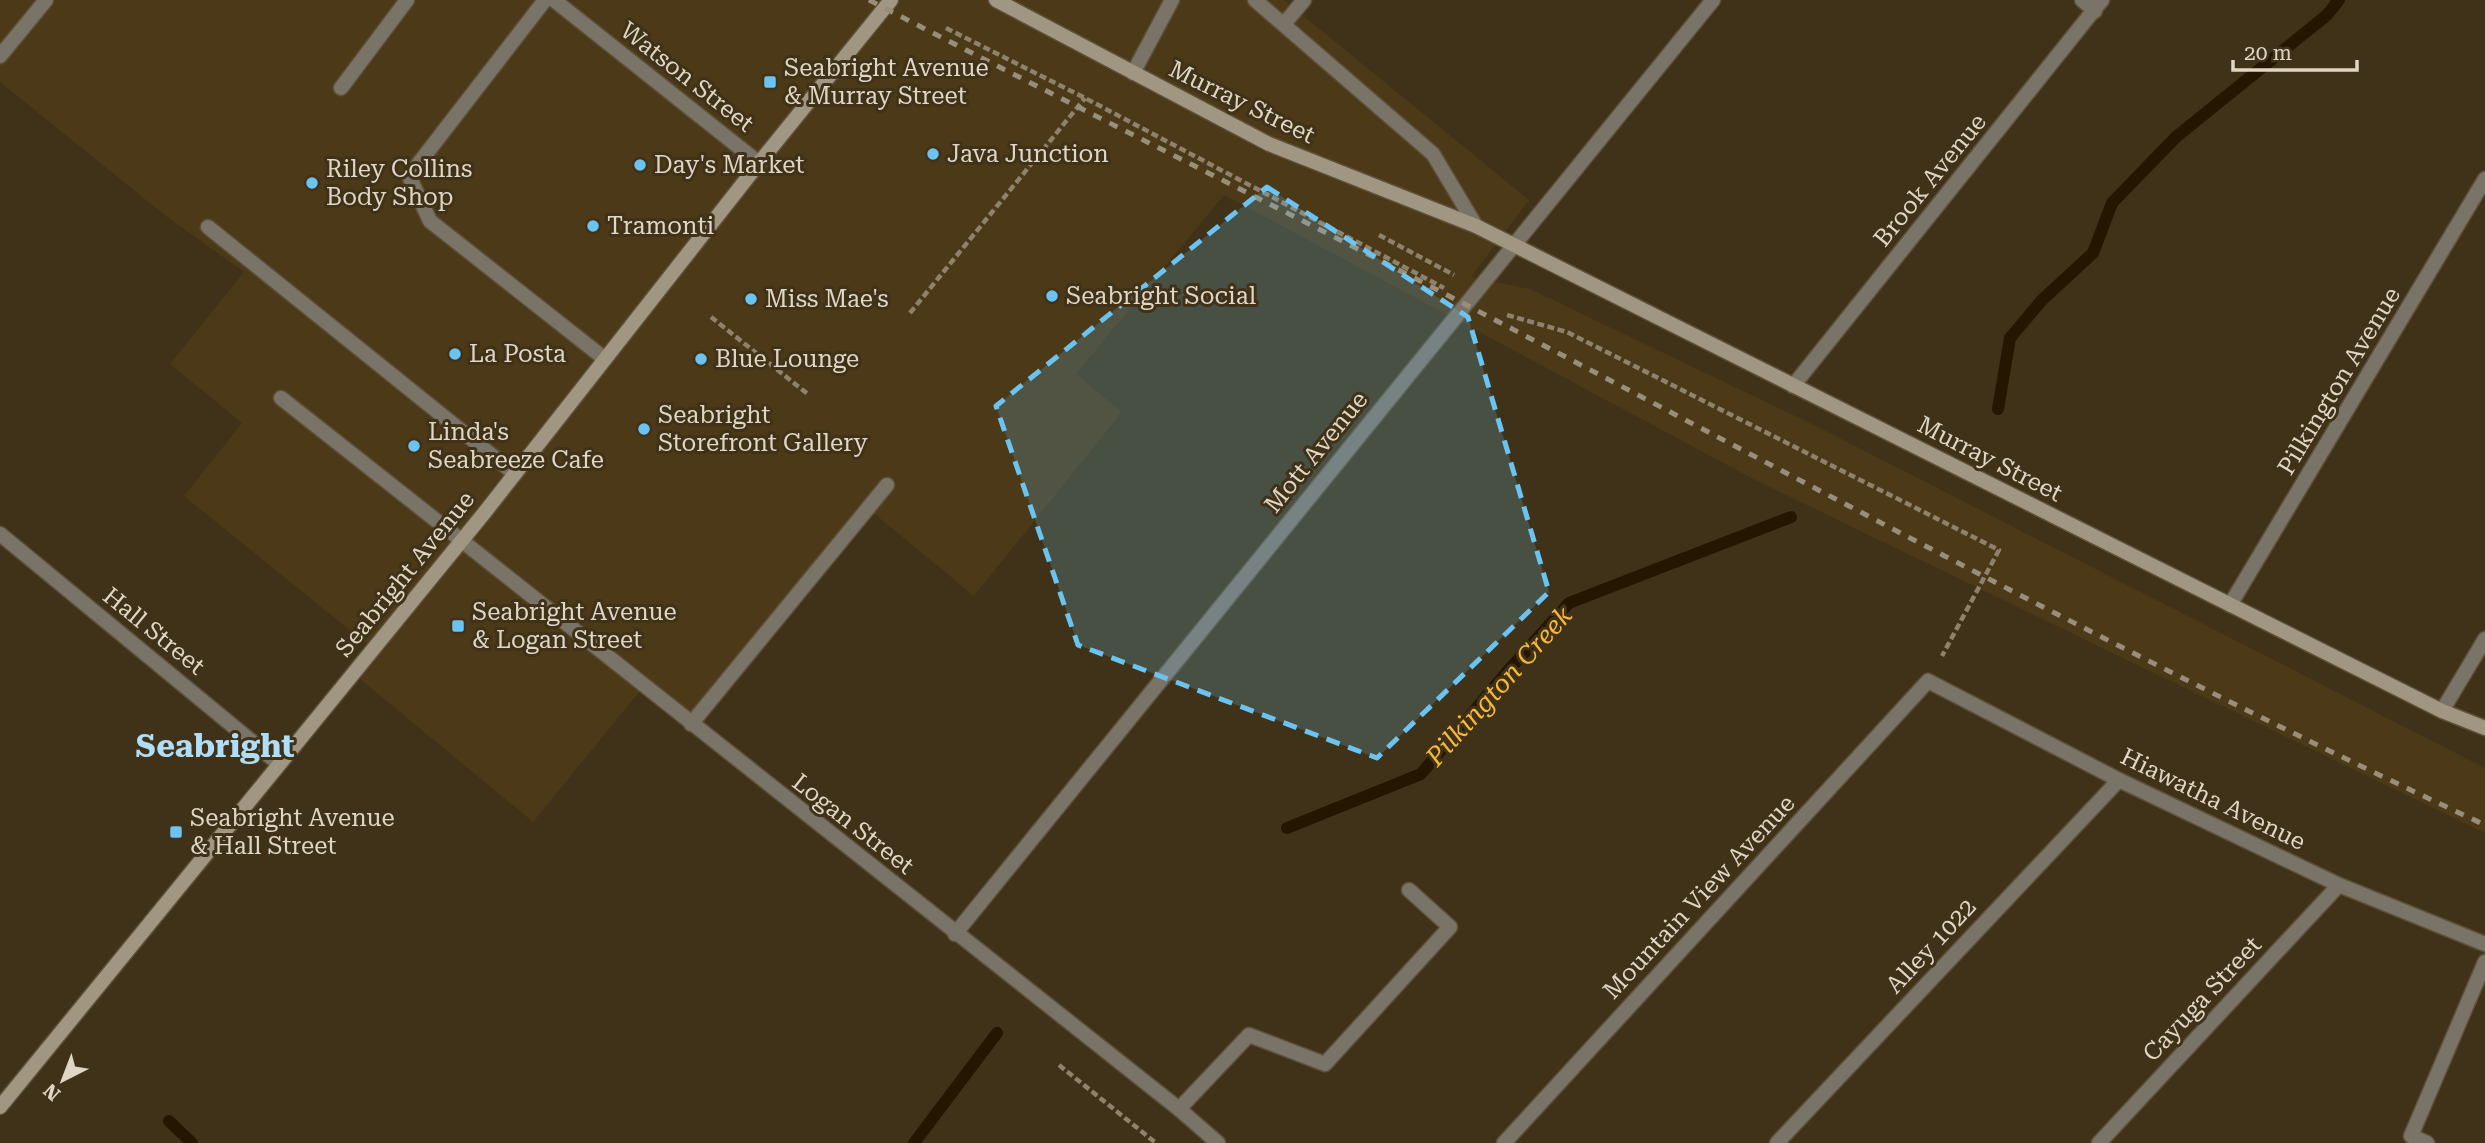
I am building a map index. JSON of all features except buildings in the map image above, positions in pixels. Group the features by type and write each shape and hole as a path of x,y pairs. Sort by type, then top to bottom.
{"main road":[{"name":"Seabright Avenue","path":"0,1107 515,474 759,163 891,0"},
{"name":"Murray Street","path":"996,0 1269,144 1476,226 2442,711 2485,728"}],"street":[{"path":"0,56 46,0"},
{"path":"341,88 407,0"},
{"path":"545,0 409,176 430,222 605,359"},
{"name":"Watson Street","path":"554,0 759,163"},
{"path":"1133,73 1172,0"},
{"path":"1255,0 1433,154 1476,226"},
{"path":"1284,24 1304,0"},
{"name":"Mott Avenue","path":"955,934 1713,0"},
{"path":"2082,0 2098,5"},
{"name":"Brook Avenue","path":"1793,386 2098,5"},
{"name":"Pilkington Avenue","path":"2230,605 2485,179"},
{"path":"208,227 515,474"},
{"name":"Logan Street","path":"281,398 1179,1109 1218,1143"},
{"path":"691,724 887,485"},
{"name":"Hall Street","path":"0,534 279,764"},
{"path":"2442,711 2485,639"},
{"name":"Hiawatha Avenue","path":"1928,681 2119,780 2339,885 2485,944"},
{"name":"Mountain View Avenue","path":"1504,1143 1928,681"},
{"name":"Alley 1022","path":"1777,1143 2119,780"},
{"name":"Cayuga Street","path":"2098,1143 2339,885"},
{"path":"1179,1109 1249,1035 1325,1064 1450,927 1409,890"},
{"path":"2427,1143 2407,1139 2485,962"}],"path":[{"path":"946,28 1085,98 1444,288"},
{"path":"910,313 1085,98"},
{"path":"1378,235 1455,275"},
{"path":"1507,315 1567,332 1999,550 1928,681"},
{"path":"711,317 809,395"},
{"path":"1059,1065 1156,1143"}],"highlighted area":[{"path":"1267,187 1468,317 1549,592 1377,758 1078,645 996,406"}],"shaded area":[{"path":"0,0 1284,0 1529,200 1471,277 1530,289 1814,425 2485,768 2485,833 1755,480 1224,195 1076,374 1122,412 974,596 871,511 702,722 649,680 533,822 348,669 368,645 184,496 242,423 170,364 244,272 167,217 0,82"}],"waterway":[{"name":"Pilkington Creek","path":"1998,409 2010,338 2042,300 2093,253 2112,203 2176,137 2327,15 2339,0"},
{"name":"Pilkington Creek","path":"1287,828 1421,774 1569,603 1791,517"},
{"name":"Pilkington Creek","path":"914,1143 997,1033"},
{"name":"Pilkington Creek","path":"169,1121 192,1143"}],"railway":[{"path":"869,0 1437,290 2120,646 2485,825"}],"place":[{"name":"Seabright Avenue & Murray Street","path":"770,82"},
{"name":"Java Junction","path":"933,154"},
{"name":"Day's Market","path":"640,165"},
{"name":"Riley Collins Body Shop","path":"312,183"},
{"name":"Tramonti","path":"593,226"},
{"name":"Seabright Social","path":"1052,296"},
{"name":"Miss Mae's","path":"751,299"},
{"name":"La Posta","path":"455,354"},
{"name":"Blue Lounge","path":"701,359"},
{"name":"Seabright Storefront Gallery","path":"644,429"},
{"name":"Linda's Seabreeze Cafe","path":"414,446"},
{"name":"Seabright Avenue & Logan Street","path":"458,626"},
{"name":"Seabright Avenue & Hall Street","path":"176,832"}],"district":[{"name":"Seabright","path":"215,746"}]}
